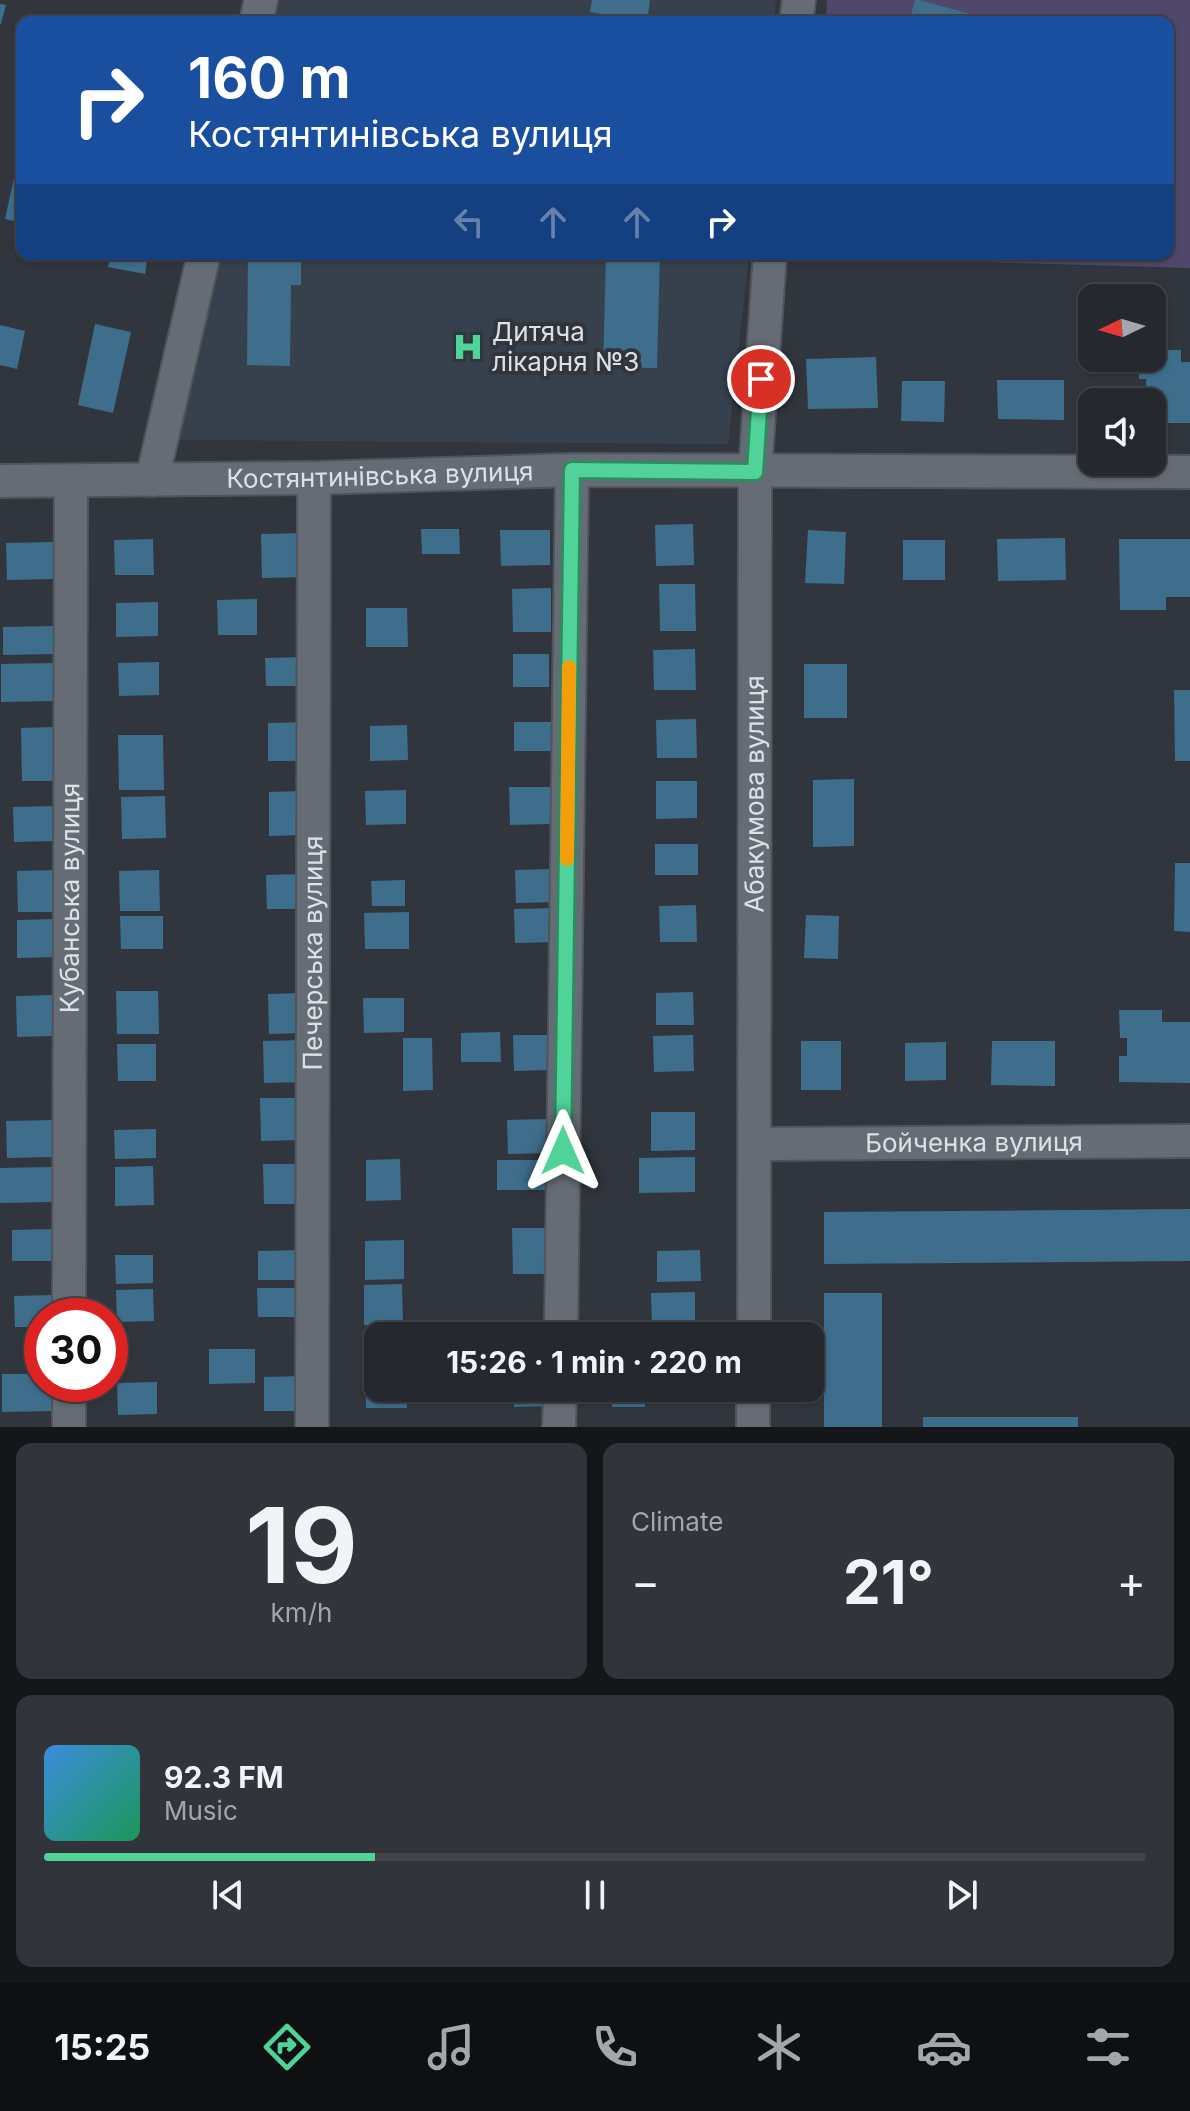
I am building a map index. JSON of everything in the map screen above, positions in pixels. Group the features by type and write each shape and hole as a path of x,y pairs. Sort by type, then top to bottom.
{"street":[{"path":"152,480 203,260"},
{"name":"Абакумова вулиця","path":"754,1322 755,472 770,260"},
{"path":"561,1322 572,470"},
{"name":"Костянтинівська вулиця","path":"0,481 314,478 572,470 1190,472"},
{"name":"Печерська вулиця","path":"312,1427 314,478"},
{"name":"Кубанська вулиця","path":"69,1298 71,482"},
{"name":"Бойченка вулиця","path":"756,1144 1190,1141"},
{"path":"69,1402 69,1427"},
{"path":"559,1427 560,1402"},
{"path":"753,1402 753,1427"}],"shaded area":[{"path":"275,0 776,0 775,16 271,16"},
{"path":"827,0 1190,0 1190,268 914,260 1174,260 1174,16 826,16"},
{"name":"Дитяча лікарня №3","path":"218,260 748,260 728,444 178,440"}],"building":[{"path":"592,0 650,0 648,16 613,16 590,12"},
{"path":"915,0 919,0 978,16 911,16"},
{"path":"0,4 6,5 1,24 0,24"},
{"path":"14,178 16,222 5,219"},
{"path":"110,260 147,260 145,274 108,267"},
{"path":"248,260 301,260 301,285 291,285 290,366 247,365"},
{"path":"606,260 660,260 657,368 603,367"},
{"path":"95,324 131,332 113,413 78,405"},
{"path":"0,325 25,331 17,369 0,365"},
{"path":"1166,350 1181,350 1181,362 1190,362 1190,423 1166,423 1166,388 1147,388 1146,379 1139,379 1139,372 1166,372"},
{"path":"876,357 878,408 808,409 806,359"},
{"path":"997,380 1064,380 1064,420 998,419"},
{"path":"902,381 945,381 944,422 901,421"},
{"path":"693,524 694,565 656,566 655,525"},
{"path":"421,529 459,529 460,554 422,554"},
{"path":"500,530 550,530 550,565 501,566"},
{"path":"808,530 846,532 844,584 805,583"},
{"path":"308,533 309,577 262,578 261,534"},
{"path":"1065,538 1066,580 998,581 997,539"},
{"path":"153,539 154,575 115,575 114,540"},
{"path":"1119,539 1190,539 1190,597 1166,597 1166,610 1120,610"},
{"path":"903,540 945,540 945,580 903,580"},
{"path":"53,542 53,579 7,580 6,543"},
{"path":"659,584 695,584 696,631 660,631"},
{"path":"551,588 551,632 513,632 512,589"},
{"path":"257,599 257,635 218,635 217,600"},
{"path":"158,602 158,636 116,637 116,603"},
{"path":"366,608 407,608 408,647 366,647"},
{"path":"54,626 55,654 3,655 3,627"},
{"path":"695,649 696,690 654,690 653,650"},
{"path":"513,654 549,654 549,687 513,687"},
{"path":"307,657 307,686 266,686 265,658"},
{"path":"159,662 159,695 119,696 118,663"},
{"path":"55,663 56,701 1,702 1,664"},
{"path":"804,664 847,664 847,718 804,718"},
{"path":"1174,690 1190,690 1190,761 1175,761"},
{"path":"696,719 697,758 657,758 656,720"},
{"path":"309,722 309,761 268,761 268,723"},
{"path":"514,722 551,722 551,751 514,751"},
{"path":"407,725 408,760 370,761 370,726"},
{"path":"55,727 56,781 22,781 21,728"},
{"path":"118,735 163,735 164,790 119,790"},
{"path":"854,779 854,846 813,847 813,780"},
{"path":"656,781 697,781 697,818 656,819"},
{"path":"509,787 550,787 551,824 510,825"},
{"path":"406,790 406,824 366,825 365,791"},
{"path":"304,791 305,835 269,836 269,792"},
{"path":"165,796 166,838 122,839 121,797"},
{"path":"56,806 56,841 14,842 13,807"},
{"path":"655,844 698,844 698,875 655,875"},
{"path":"1175,863 1190,863 1190,932 1174,931"},
{"path":"553,869 554,902 516,903 515,870"},
{"path":"56,870 57,912 18,912 17,871"},
{"path":"159,870 160,911 120,911 119,871"},
{"path":"304,874 304,909 267,909 266,875"},
{"path":"405,880 405,906 372,906 371,881"},
{"path":"696,905 697,942 660,942 659,906"},
{"path":"554,908 554,942 515,943 514,909"},
{"path":"409,912 409,949 365,949 364,913"},
{"path":"806,915 839,916 838,959 804,958"},
{"path":"120,916 163,916 163,949 121,949"},
{"path":"57,919 58,957 17,958 17,920"},
{"path":"116,991 158,991 159,1034 117,1034"},
{"path":"693,992 694,1025 656,1025 656,993"},
{"path":"303,993 304,1033 269,1034 268,994"},
{"path":"53,995 53,1036 17,1037 16,996"},
{"path":"363,998 404,998 404,1032 364,1033"},
{"path":"1119,1010 1162,1010 1162,1022 1190,1022 1190,1083 1119,1082 1119,1056 1127,1056 1127,1038 1120,1038"},
{"path":"500,1032 501,1062 461,1062 461,1033"},
{"path":"513,1035 550,1035 550,1070 514,1071"},
{"path":"693,1035 694,1071 654,1072 653,1036"},
{"path":"403,1038 432,1038 433,1090 403,1091"},
{"path":"304,1040 305,1082 264,1083 263,1041"},
{"path":"801,1041 841,1041 841,1090 801,1090"},
{"path":"992,1041 1055,1041 1055,1086 991,1085"},
{"path":"946,1042 946,1080 905,1081 905,1043"},
{"path":"117,1044 156,1044 156,1081 118,1081"},
{"path":"260,1098 300,1098 300,1140 261,1141"},
{"path":"651,1112 695,1112 695,1150 651,1151"},
{"path":"550,1119 551,1153 508,1154 507,1120"},
{"path":"52,1120 53,1157 7,1158 6,1121"},
{"path":"156,1129 156,1158 115,1159 114,1130"},
{"path":"695,1157 695,1192 639,1193 639,1158"},
{"path":"400,1159 401,1200 366,1201 366,1160"},
{"path":"497,1160 549,1160 549,1190 497,1190"},
{"path":"263,1164 299,1164 299,1204 264,1204"},
{"path":"153,1166 154,1205 115,1206 115,1167"},
{"path":"52,1167 53,1202 0,1203 0,1168"},
{"path":"1190,1209 1190,1261 824,1264 824,1212"},
{"path":"512,1228 548,1228 549,1274 513,1274"},
{"path":"54,1229 54,1261 12,1261 12,1230"},
{"path":"404,1240 404,1279 365,1280 365,1241"},
{"path":"301,1250 302,1280 258,1280 258,1251"},
{"path":"700,1250 701,1281 657,1282 657,1251"},
{"path":"115,1255 153,1255 153,1283 116,1284"},
{"path":"402,1284 403,1322 364,1322 364,1285"},
{"path":"257,1288 302,1288 302,1317 258,1317"},
{"path":"153,1289 154,1321 128,1322 128,1298 116,1298 116,1290"},
{"path":"695,1292 695,1322 652,1322 651,1293"},
{"path":"824,1293 882,1293 882,1427 824,1427"},
{"path":"54,1295 54,1298 24,1298 24,1327 15,1327 14,1296"},
{"path":"209,1349 255,1349 255,1383 209,1384"},
{"path":"2,1374 24,1374 24,1402 56,1402 56,1411 2,1412"},
{"path":"304,1376 304,1411 264,1411 264,1377"},
{"path":"157,1382 157,1414 118,1415 118,1402 128,1402 128,1383"},
{"path":"366,1402 407,1402 407,1408 366,1408"},
{"path":"514,1402 552,1402 552,1406 514,1407"},
{"path":"612,1402 645,1402 645,1407 612,1407"},
{"path":"923,1417 1078,1417 1078,1427 923,1427"}],"slow traffic":[{"path":"567,859 569,667"}],"place":[{"name":"Дитяча лікарня №3","path":"468,347"}],"route":[{"path":"563,1151 572,470 755,472 761,379"}]}
